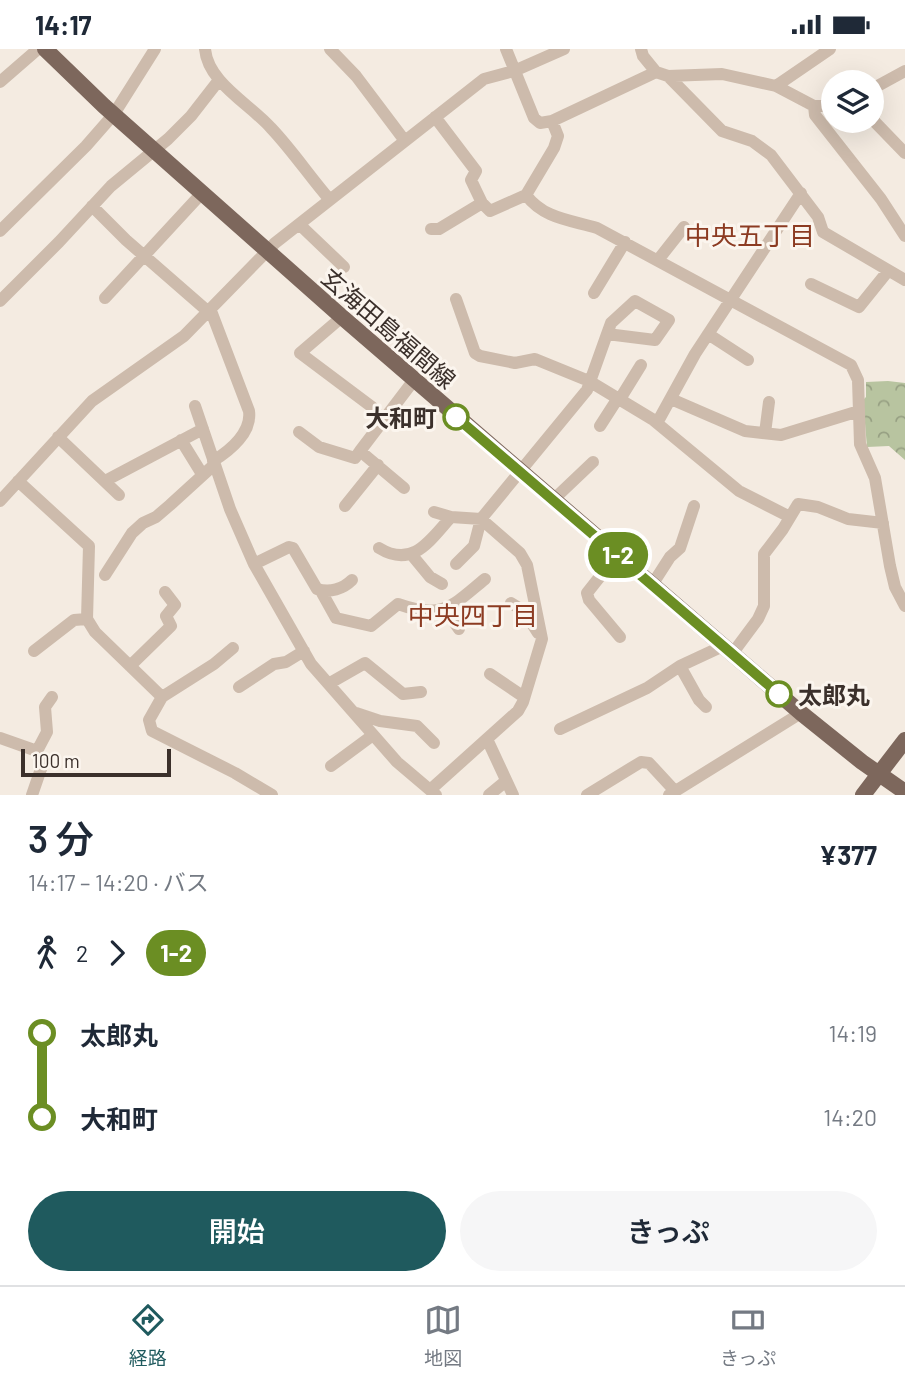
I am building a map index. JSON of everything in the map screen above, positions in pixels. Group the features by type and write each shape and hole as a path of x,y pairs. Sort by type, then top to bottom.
{"main road":[{"name":"玄海田島福間線","path":"45,49 155,151 414,380 801,713 905,792"},
{"path":"863,795 905,740"}],"street":[{"path":"0,82 38,49"},
{"path":"0,231 86,146 114,114 155,49"},
{"path":"205,49 219,80 274,131 330,200"},
{"path":"330,49 356,76 405,141"},
{"path":"506,49 534,118 540,123 552,121 662,74 722,74 776,86 814,106 821,106"},
{"path":"0,501 92,401 162,353 211,311 268,251 330,200 484,79 514,71 564,49"},
{"path":"641,49 643,56 722,131 752,141 771,155 818,217 823,232 905,280"},
{"path":"776,86 830,49"},
{"path":"884,82 905,71"},
{"path":"0,301 60,242 111,186 155,151 191,116 219,80"},
{"path":"814,106 815,115 881,199 905,236"},
{"path":"435,117 476,171 471,180 482,203 490,211 526,195 554,148 558,136 552,121"},
{"path":"884,131 905,153"},
{"path":"105,298 202,193"},
{"path":"657,423 695,354 801,193"},
{"path":"526,195 554,217 597,228 850,365 858,380 860,445 875,478 895,587 905,606"},
{"path":"431,229 439,229 482,203"},
{"path":"92,206 204,308 211,311 251,421 225,454 156,517 143,523 132,533 105,575"},
{"path":"300,225 344,267"},
{"path":"658,260 684,227"},
{"path":"594,293 625,242"},
{"path":"811,284 859,306 888,271"},
{"path":"456,299 475,353 515,363 534,359 589,381 657,423 739,491 790,517"},
{"path":"456,564 474,546 481,519 587,390 589,381 611,323 635,301 669,320 655,340 607,334"},
{"path":"342,317 300,353 372,407 383,421"},
{"path":"708,334 748,359"},
{"path":"600,426 641,365"},
{"path":"299,432 319,447 355,458 414,380"},
{"path":"671,399 745,431 781,435 859,411"},
{"path":"765,433 769,402"},
{"path":"195,406 230,509 254,563 311,664 397,762 433,793 512,718 524,697 542,639 527,565 520,553 481,519 451,517 434,512"},
{"path":"105,481 203,429"},
{"path":"58,437 119,495"},
{"path":"181,440 202,474"},
{"path":"360,451 404,488"},
{"path":"553,500 593,462"},
{"path":"345,506 378,465"},
{"path":"18,481 106,559"},
{"path":"560,729 647,688 680,666 727,650 758,619 764,606 764,554 798,504 818,507 848,519 883,523"},
{"path":"652,585 670,557 680,548 694,506"},
{"path":"379,548 391,554 411,554 422,548 451,517"},
{"path":"89,546 87,619 95,632 162,697"},
{"path":"254,563 289,547 293,548 336,618 371,626 398,604 418,611 446,610 485,579"},
{"path":"411,554 430,577 442,585"},
{"path":"617,555 587,593 589,600 620,636"},
{"path":"321,591 343,588 352,580"},
{"path":"130,666 171,625 166,616 175,605 165,592"},
{"path":"511,603 524,611 542,639"},
{"path":"446,610 459,629"},
{"path":"34,651 74,620 87,619"},
{"path":"233,648 214,664 162,697 149,720 152,731 272,795"},
{"path":"239,687 274,664 286,662 304,651"},
{"path":"330,684 365,663 403,694 421,692"},
{"path":"680,666 699,700 706,707"},
{"path":"490,674 524,697"},
{"path":"37,751 47,732 45,707 52,698"},
{"path":"355,713 380,721 417,726 433,743"},
{"path":"587,795 641,762 649,763 671,793 801,713"},
{"path":"331,766 373,735"},
{"path":"0,738 37,751 43,766 32,795"},
{"path":"487,739 513,795"},
{"path":"489,795 506,781"}],"green space":[{"path":"866,382 905,383 905,460 889,446 867,447 863,400 866,397"}],"bus line":[{"name":"1-2","path":"456,417 779,694"}],"place":[{"name":"大和町","path":"456,417"},
{"name":"太郎丸","path":"779,694"}],"district":[{"name":"中央五丁目","path":"750,234"},
{"name":"中央四丁目","path":"473,614"}]}
